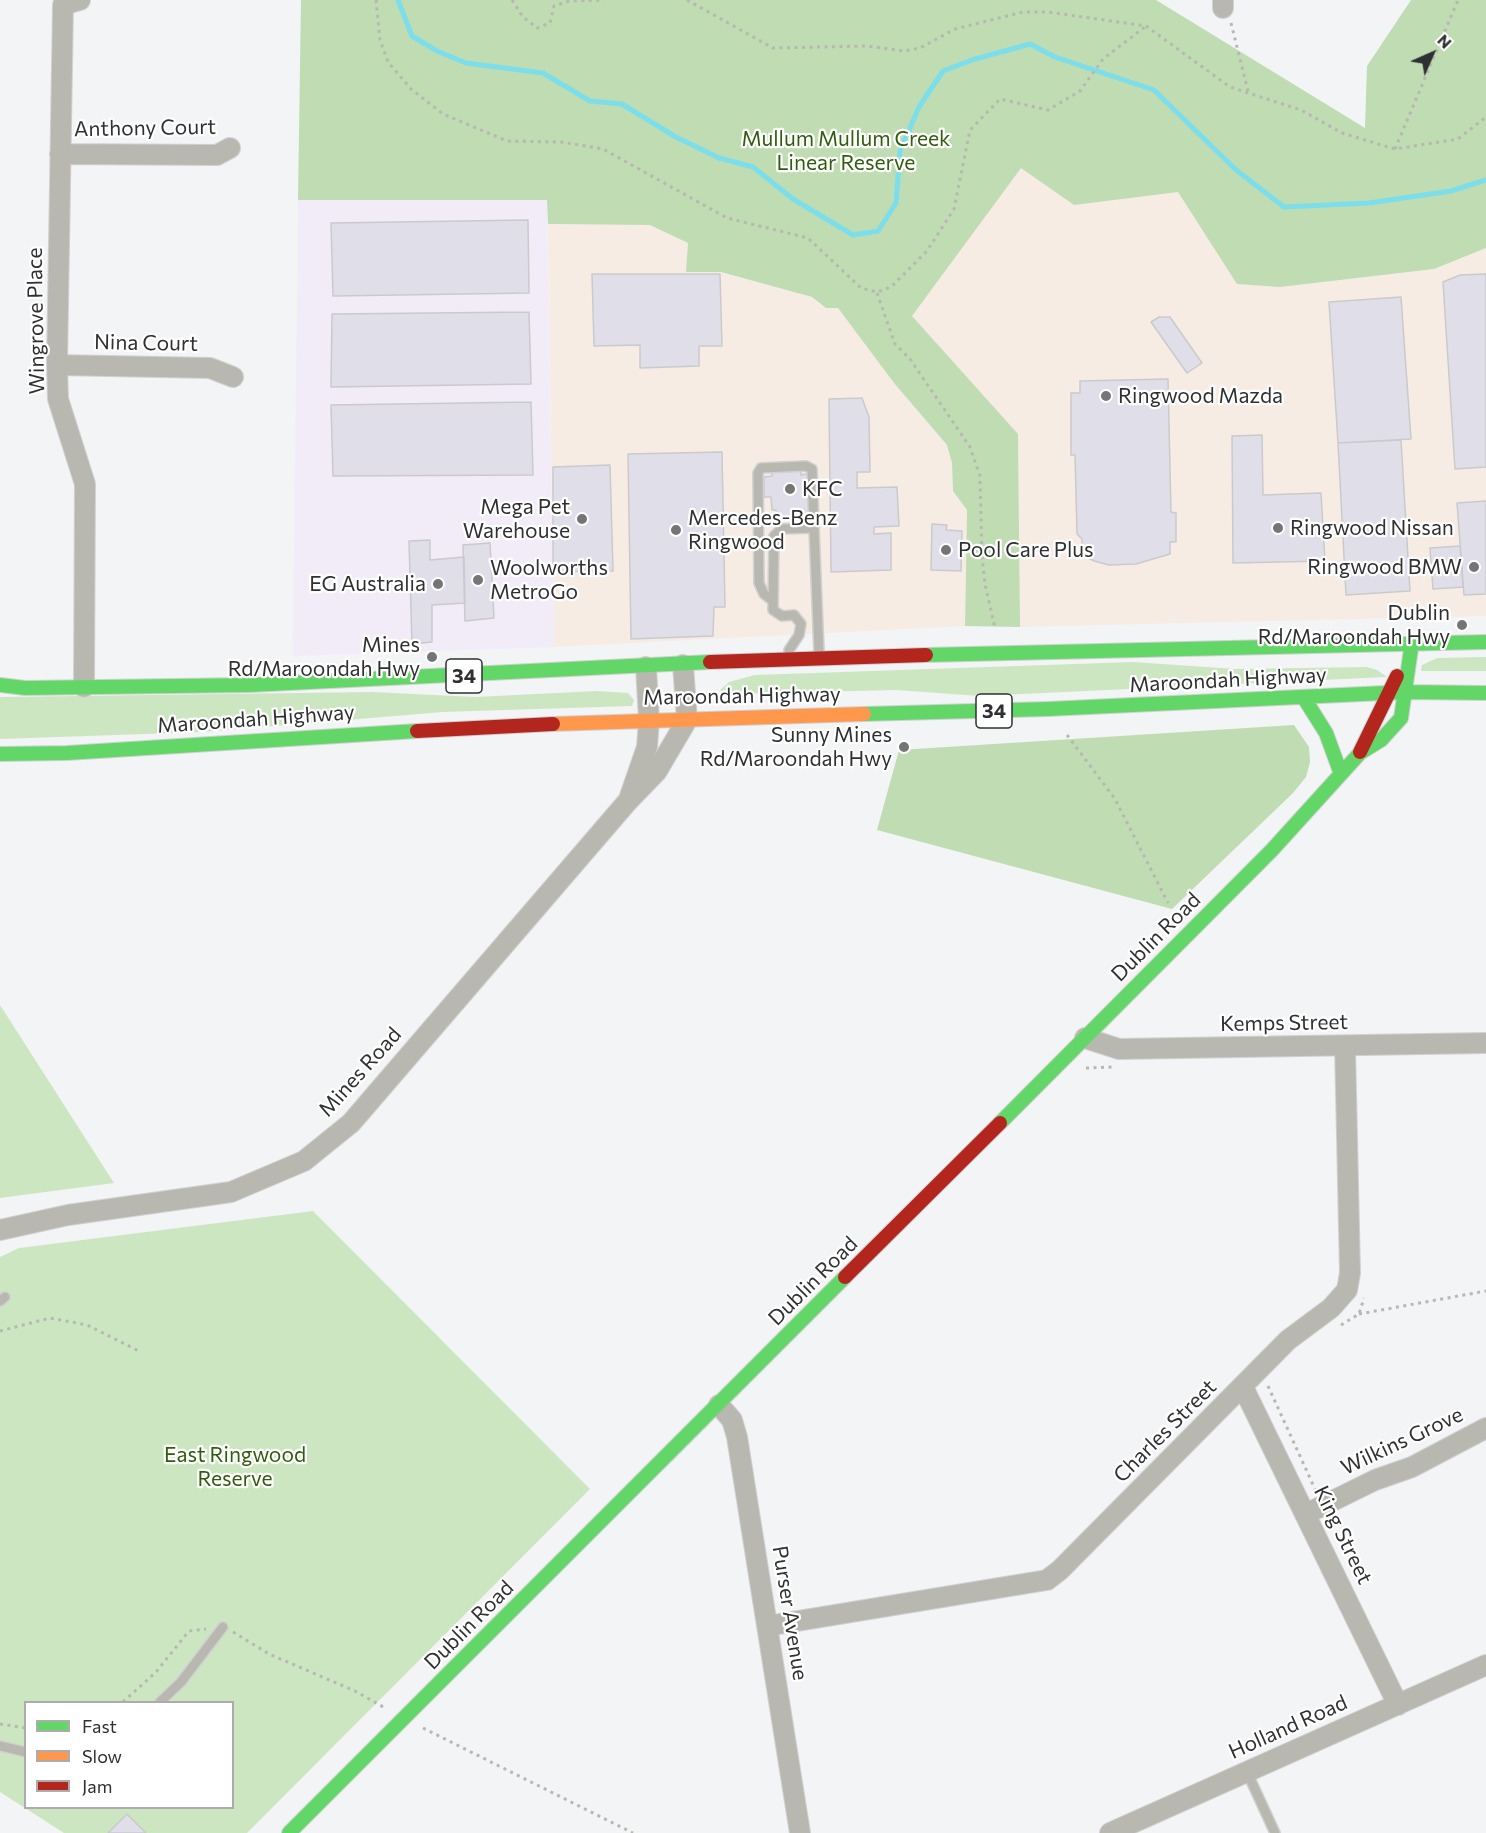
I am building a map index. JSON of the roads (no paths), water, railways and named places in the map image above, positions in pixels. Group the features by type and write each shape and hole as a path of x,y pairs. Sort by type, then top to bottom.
{"main road":[{"name":"Dublin Road","path":"289,1833 1272,850 1360,753 1381,740 1401,718 1412,642"},
{"name":"Dublin Road","path":"1360,753 1369,729 1389,693 1412,642"},
{"name":"Maroondah Highway","path":"0,686 250,684 819,657 1486,642"},
{"name":"Maroondah Highway","path":"0,754 67,753 408,731 649,720 1304,698 1405,692 1486,693"},
{"path":"1304,698 1326,733 1341,774"}],"street":[{"name":"Wingrove Place","path":"80,0 63,5 57,365 58,399 86,483 84,687"},
{"name":"Anthony Court","path":"60,154 217,155 230,148"},
{"name":"Nina Court","path":"57,365 210,369 233,377"},
{"path":"683,665 687,720"},
{"name":"Mines Road","path":"628,801 645,757 649,720 646,667"},
{"name":"Mines Road","path":"0,1230 68,1215 231,1192 304,1161 351,1123 628,801 657,771 687,720"},
{"name":"Kemps Street","path":"1085,1038 1119,1050 1486,1043"},
{"name":"Charles Street","path":"767,1626 1047,1580 1060,1570 1288,1340 1331,1308 1347,1290 1350,1273 1345,1046"},
{"name":"King Street","path":"1243,1387 1315,1510 1398,1705"},
{"name":"Purser Avenue","path":"719,1405 732,1420 737,1437 800,1833"},
{"name":"Wilkins Grove","path":"1315,1510 1375,1480 1412,1467 1486,1428"},
{"name":"Holland Road","path":"1110,1833 1486,1665"}],"lane":[{"path":"773,601 764,594 759,583 758,473 761,468 806,466 812,469 819,657"},
{"path":"783,659 799,634 801,624 794,615 782,616 773,610 774,536 781,529 814,528"},
{"path":"161,1701 181,1682 223,1627"},
{"path":"0,1746 24,1752"},
{"path":"1247,1772 1275,1833"}],"waterway":[{"path":"398,0 412,36 437,51 466,63 543,73 590,101 622,104 674,136 719,158 753,167 793,199 853,235 878,231 896,203 900,151 919,107 943,71 972,60 1030,44 1055,57 1154,90 1235,169 1284,207 1369,203 1451,191 1486,180"}],"place":[{"name":"Ringwood Mazda","path":"1106,396"},
{"name":"KFC","path":"790,489"},
{"name":"Mega Pet Warehouse","path":"582,519"},
{"name":"Ringwood Nissan","path":"1278,528"},
{"name":"Mercedes-Benz Ringwood","path":"676,530"},
{"name":"Pool Care Plus","path":"946,550"},
{"name":"Ringwood BMW","path":"1474,567"},
{"name":"Woolworths MetroGo","path":"478,580"},
{"name":"EG Australia","path":"438,584"},
{"name":"Dublin Rd/Maroondah Hwy","path":"1462,625"},
{"name":"Mines Rd/Maroondah Hwy","path":"432,657"},
{"name":"Sunny Mines Rd/Maroondah Hwy","path":"904,747"}],"park label":[{"name":"Mullum Mullum Creek Linear Reserve","path":"846,151"},
{"name":"East Ringwood Reserve","path":"235,1467"}]}
